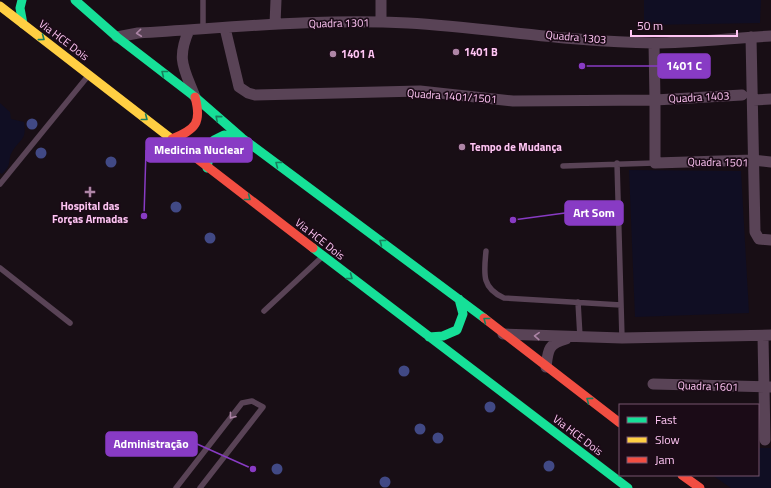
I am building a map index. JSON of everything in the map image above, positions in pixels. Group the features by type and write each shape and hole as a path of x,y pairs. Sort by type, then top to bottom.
{"main road":[{"path":"22,0 20,8 22,24"},
{"path":"75,0 118,37 195,97 242,138 459,299 619,422"},
{"name":"Via HCE Dois","path":"0,6 90,74 207,168 628,488"},
{"path":"172,139 188,132 197,125 199,115 195,97"},
{"path":"207,168 211,144 217,137 229,134 242,138"},
{"path":"429,337 443,336 457,330 463,314 459,299"},
{"path":"678,476 678,488"},
{"path":"683,476 700,488"}],"street":[{"path":"275,24 276,0"},
{"name":"Quadra 1301","path":"118,37 138,33 275,24 381,22 381,0"},
{"name":"Quadra 1303","path":"381,22 654,43 771,36"},
{"name":"Quadra 1401/1501","path":"225,28 240,87 248,93 255,95 420,91 513,101 655,100"},
{"path":"189,30 182,48 181,57 184,70 195,97"},
{"path":"751,37 753,160 771,162"},
{"name":"Quadra 1403","path":"654,43 655,163"},
{"name":"Quadra 1403","path":"655,100 742,95"},
{"path":"753,100 771,99"},
{"name":"Quadra 1501","path":"655,163 753,160 755,232 759,239 771,240"},
{"path":"503,334 622,338 767,336 765,440"},
{"path":"546,367 548,351 551,345 576,337"},
{"name":"Quadra 1601","path":"653,384 767,387"}],"lane":[{"path":"203,0 203,29"},
{"path":"0,184 90,74"},
{"path":"617,163 622,338"},
{"name":"Quadra 1501","path":"563,166 617,163 655,163"},
{"path":"486,251 485,279 491,291 504,298 621,305"},
{"path":"264,311 323,256"},
{"path":"0,268 70,323"},
{"path":"576,337 578,302"},
{"path":"176,488 242,403 252,401 263,407 200,488"}],"shaded area":[{"path":"644,0 761,0 760,23 644,25"},
{"path":"0,103 10,112 11,119 24,122 25,128 24,136 12,152 8,168 2,174 0,173"},
{"path":"629,170 741,171 749,313 635,317"},
{"path":"759,448 771,448 771,488 731,488 713,476 759,476"}],"traffic: fast":[{"path":"22,0 20,8 23,24"},
{"path":"75,0 117,37 195,97 242,138 484,318"},
{"path":"207,168 214,140 224,135 241,138"},
{"path":"313,248 628,488"},
{"path":"429,337 443,336 457,330 463,314 459,299"}],"traffic: slow":[{"path":"0,6 191,154"}],"traffic: jam":[{"path":"172,139 187,132 195,124 198,113 195,97"},
{"path":"191,154 313,248"},
{"path":"484,318 619,422"},
{"path":"683,476 700,488"}],"place":[{"name":"1401 B","path":"456,52"},
{"name":"1401 A","path":"333,54"},
{"name":"1401 C","path":"582,66"},
{"name":"Tempo de Mudança","path":"462,147"},
{"name":"Hospital das Forças Armadas","path":"90,192"},
{"name":"Medicina Nuclear","path":"144,216"},
{"name":"Art Som","path":"513,220"},
{"name":"Administração","path":"253,469"}]}
